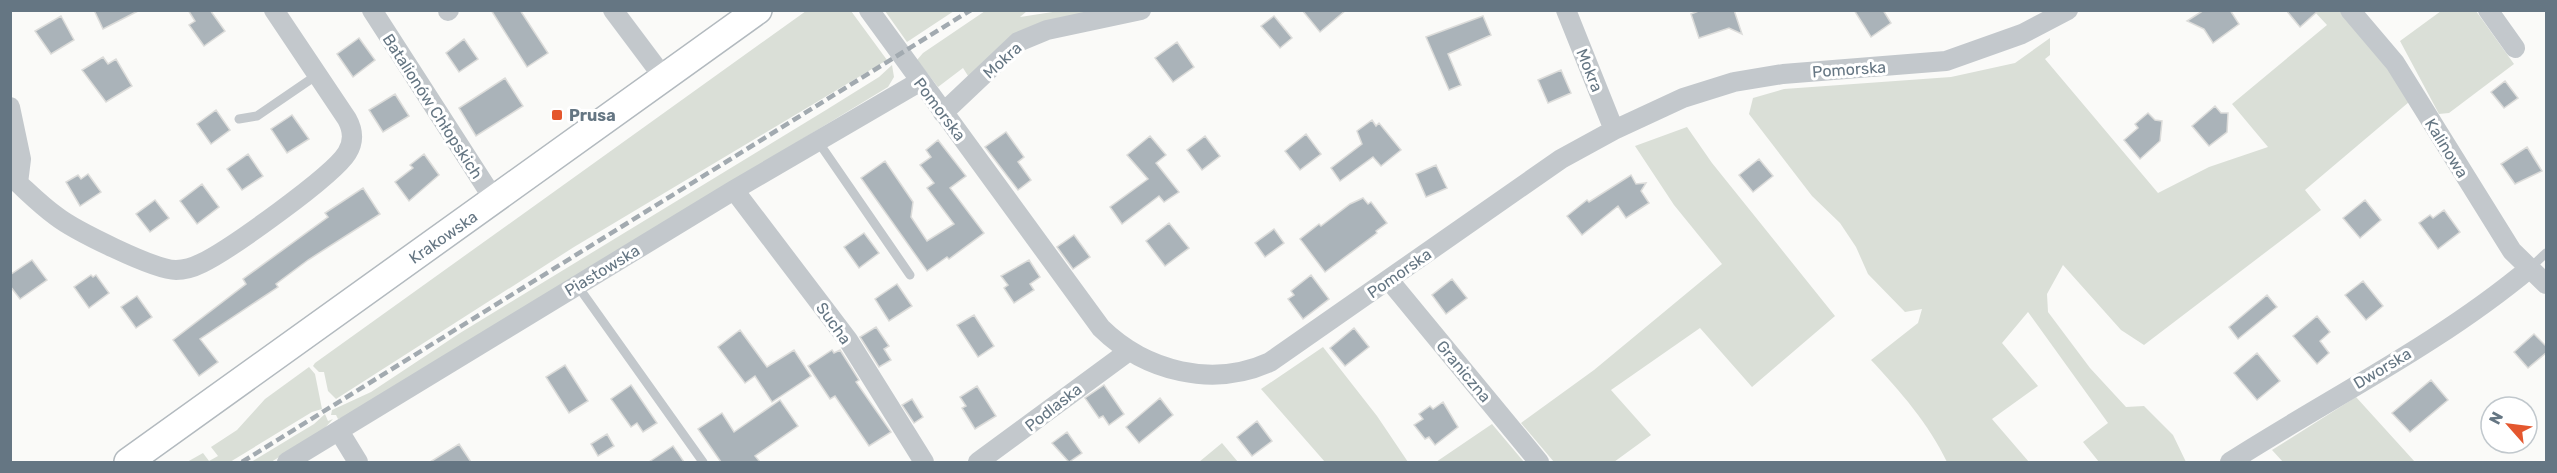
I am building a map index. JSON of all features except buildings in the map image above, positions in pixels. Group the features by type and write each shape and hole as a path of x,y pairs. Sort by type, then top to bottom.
{"main road":[{"name":"Krakowska","path":"128,462 495,201 758,10"}],"street":[{"path":"10,107 21,159 14,186 57,217 146,263 161,269 189,268 219,253 314,185 347,153 352,140 352,128 274,10"},
{"name":"Batalionów Chłopskich","path":"372,10 495,201"},
{"path":"613,10 664,78"},
{"name":"Pomorska","path":"868,10 1101,328 1129,351 1184,372 1210,376 1251,371 1291,348 1561,159 1614,130 1683,98 1734,82 1793,73 1946,61 2022,34 2068,10"},
{"name":"Mokra","path":"943,113 1018,42 1047,30 1141,10"},
{"name":"Mokra","path":"1566,10 1614,130"},
{"name":"Kalinowa","path":"2350,10 2395,63 2512,251 2547,284"},
{"path":"2488,10 2515,48"},
{"name":"Piastowska","path":"287,462 817,140 919,82"},
{"name":"Sucha","path":"734,190 848,340 924,462"},
{"name":"Dworska","path":"2230,462 2505,290 2530,268"},
{"name":"Graniczna","path":"1389,280 1539,462"},
{"name":"Podlaska","path":"978,462 1129,351"},
{"path":"339,431 358,462"}],"lane":[{"path":"239,119 257,116 317,75"},
{"path":"817,140 910,275"},
{"path":"2530,268 2547,253"},
{"path":"577,285 703,462"}],"shaded area":[{"path":"2313,10 2342,10 2395,75 2409,102 2305,190 2321,210 2144,345 2121,330 2063,265 2047,294 2048,312 2090,368 2126,407 2144,406 2173,435 2186,462 2099,462 2083,442 2108,423 2028,312 2002,343 2038,386 1992,419 2029,462 1947,462 1923,421 1871,360 1918,323 1922,309 1905,312 1868,274 1856,247 1840,223 1812,196 1749,114 1753,98 1784,89 1951,77 2015,63 2050,38 2050,55 2045,59 2158,193 2209,167 2268,147 2232,104 2327,25"},
{"path":"806,11 851,11 887,60 574,247 336,399 328,391 324,372 319,372 313,366 315,363"},
{"path":"885,11 954,11 907,42"},
{"path":"985,11 1027,11 1020,17 1059,11 1117,11 1026,30 972,82 963,68 938,87 917,60 923,53"},
{"path":"2441,11 2476,11 2514,64 2449,113 2439,114 2400,41"},
{"path":"892,65 894,77 888,87 344,417 338,419 336,415 331,415 332,410 371,392 460,333 879,77"},
{"path":"1687,127 1712,163 1835,316 1752,387 1700,328 1611,390 1651,435 1614,462 1554,462 1521,423 1594,370 1722,264 1674,205 1635,146"},
{"path":"1323,347 1377,416 1408,462 1325,462 1261,389"},
{"path":"309,367 315,374 322,409 312,412 230,462 187,462 203,453 209,461 218,456 211,447 237,430 265,399"},
{"path":"2356,397 2415,462 2283,462 2272,450"},
{"path":"325,414 328,421 333,419 322,431 271,462 251,462 314,424"},
{"path":"1492,424 1524,462 1436,462"},
{"path":"1222,443 1238,462 1199,462"}],"railway":[{"path":"242,462 971,10"}],"place":[{"name":"Prusa","path":"557,115"}]}
